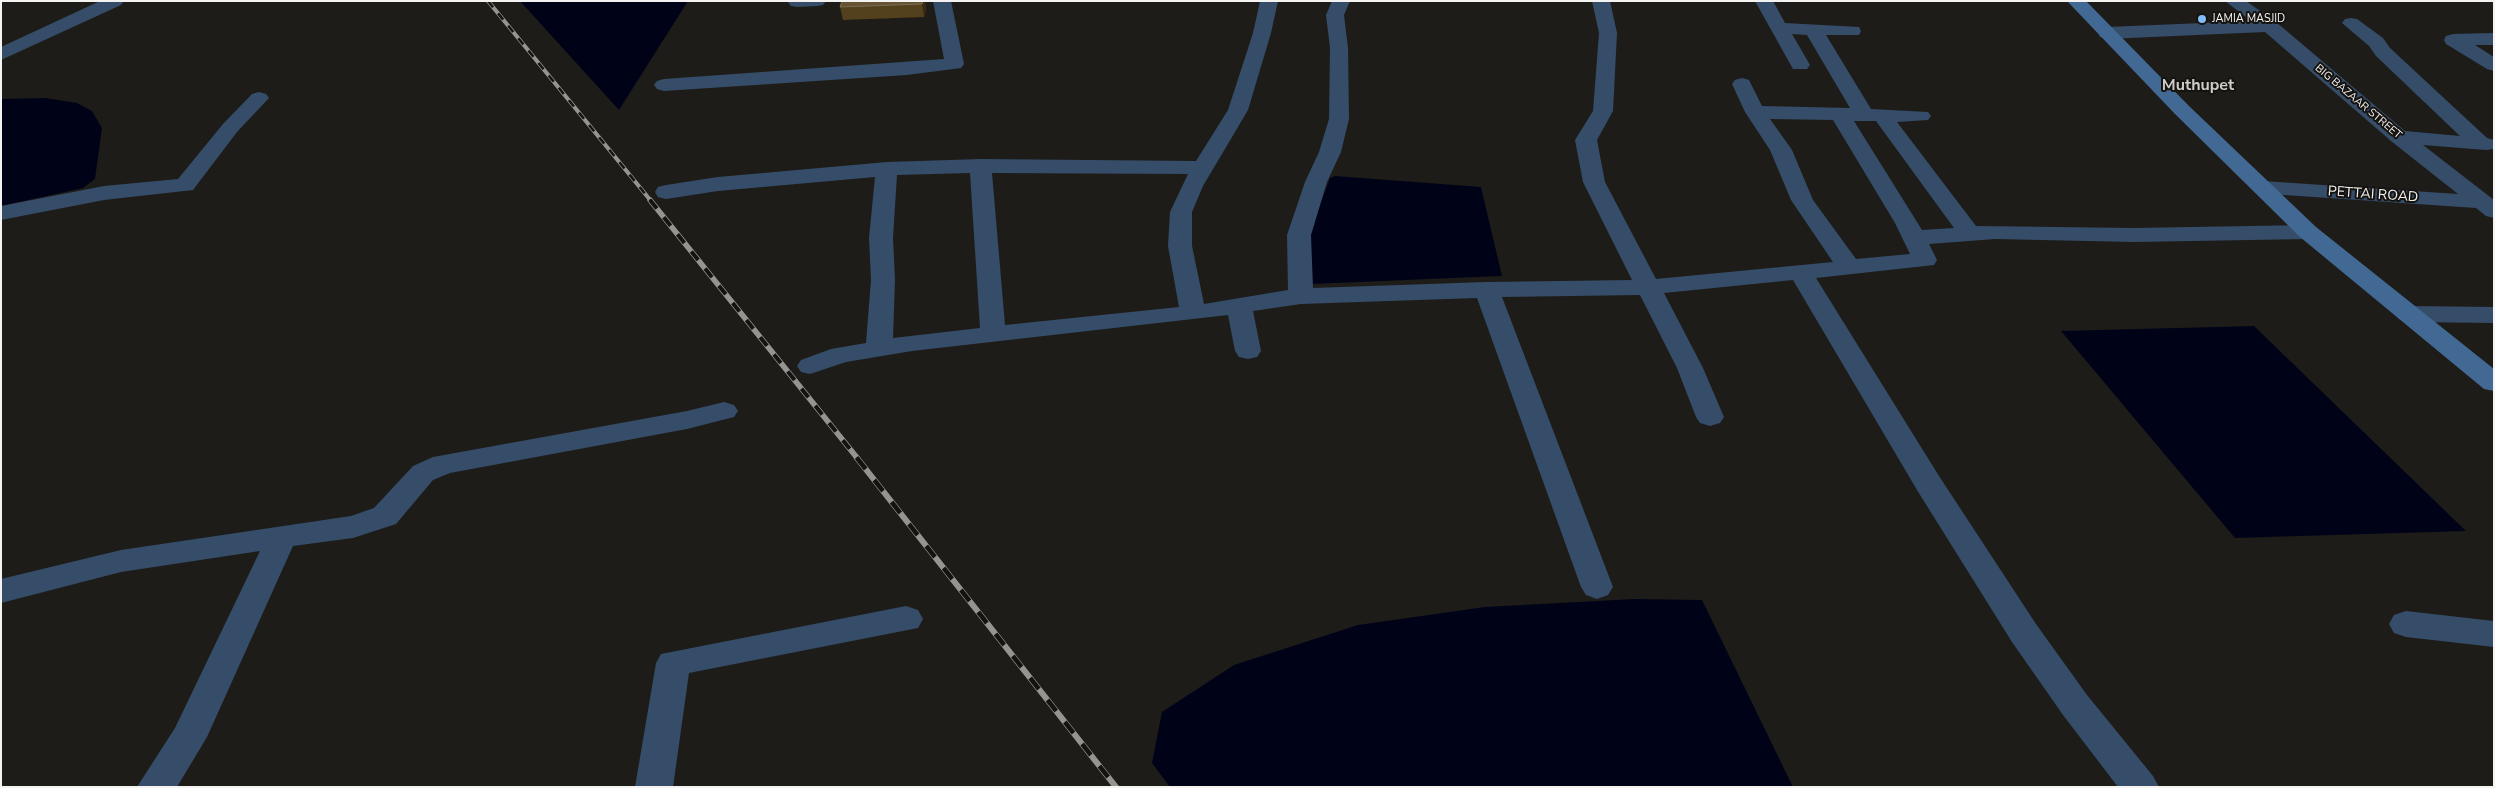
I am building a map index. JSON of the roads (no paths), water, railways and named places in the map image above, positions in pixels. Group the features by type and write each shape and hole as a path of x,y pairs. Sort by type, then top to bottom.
{"main road":[{"path":"2076,1 2182,110 2308,232 2494,383"}],"street":[{"path":"1,54 115,1"},
{"path":"797,2 817,1"},
{"path":"664,85 907,69 954,64 942,1"},
{"path":"1193,313 1180,246 1181,212 1202,168 1238,110 1269,1"},
{"path":"1301,296 1299,235 1316,182 1330,152 1339,119 1339,48 1335,15 1341,1"},
{"path":"1601,1 1608,33 1603,111 1586,140 1594,182 1690,368 1710,417"},
{"path":"1764,1 1800,65"},
{"name":"BIG BAZAAR STREET","path":"2234,1 2270,26 2398,137 2488,206"},
{"path":"2351,23 2376,42 2382,52 2487,144"},
{"path":"2107,33 2270,26"},
{"path":"1778,28 1852,31"},
{"path":"1812,29 1874,115 1970,234"},
{"path":"2494,39 2453,40 2494,65"},
{"path":"1742,84 1755,112 1782,150 1802,200 1849,267"},
{"path":"1,212 104,193 185,185 230,128 259,98"},
{"path":"1755,112 1921,116"},
{"path":"810,366 840,355 879,348 1193,313 1301,296 1486,289 1649,287 1925,260 1914,238 1839,113"},
{"path":"2398,137 2487,144"},
{"path":"666,192 736,182 887,169 981,166 1202,168"},
{"path":"981,166 993,334"},
{"path":"879,348 883,280 881,238 887,169"},
{"name":"PETTAI ROAD","path":"2263,188 2488,206"},
{"path":"1914,238 1970,234 2308,232"},
{"path":"1800,272 1928,484 2024,633 2075,705 2140,787"},
{"path":"1486,289 1504,333 1597,587"},
{"path":"1240,306 1248,350"},
{"path":"2408,314 2494,315"},
{"path":"1,591 121,561 353,526 385,516 423,474 443,464 687,420 724,411"},
{"path":"156,787 189,736 282,536"},
{"path":"654,787 673,663 906,619"},
{"path":"2406,624 2494,634"}],"water":[{"path":"520,1 688,1 619,110"},
{"path":"45,98 77,103 92,111 102,128 95,179 83,188 1,206 1,99"},
{"path":"1335,176 1481,187 1502,276 1310,284 1311,228 1330,178"},
{"path":"2254,326 2466,531 2235,538 2061,331"},
{"path":"1634,599 1702,600 1793,787 1170,787 1152,763 1162,712 1234,665 1358,625 1485,607"}],"railway":[{"path":"488,1 651,201"},
{"path":"650,200 858,459"},
{"path":"857,458 1116,787"}],"place":[{"name":"JAMIA MASJID","path":"2202,19"}],"district":[{"name":"Muthupet","path":"2198,86"}]}
